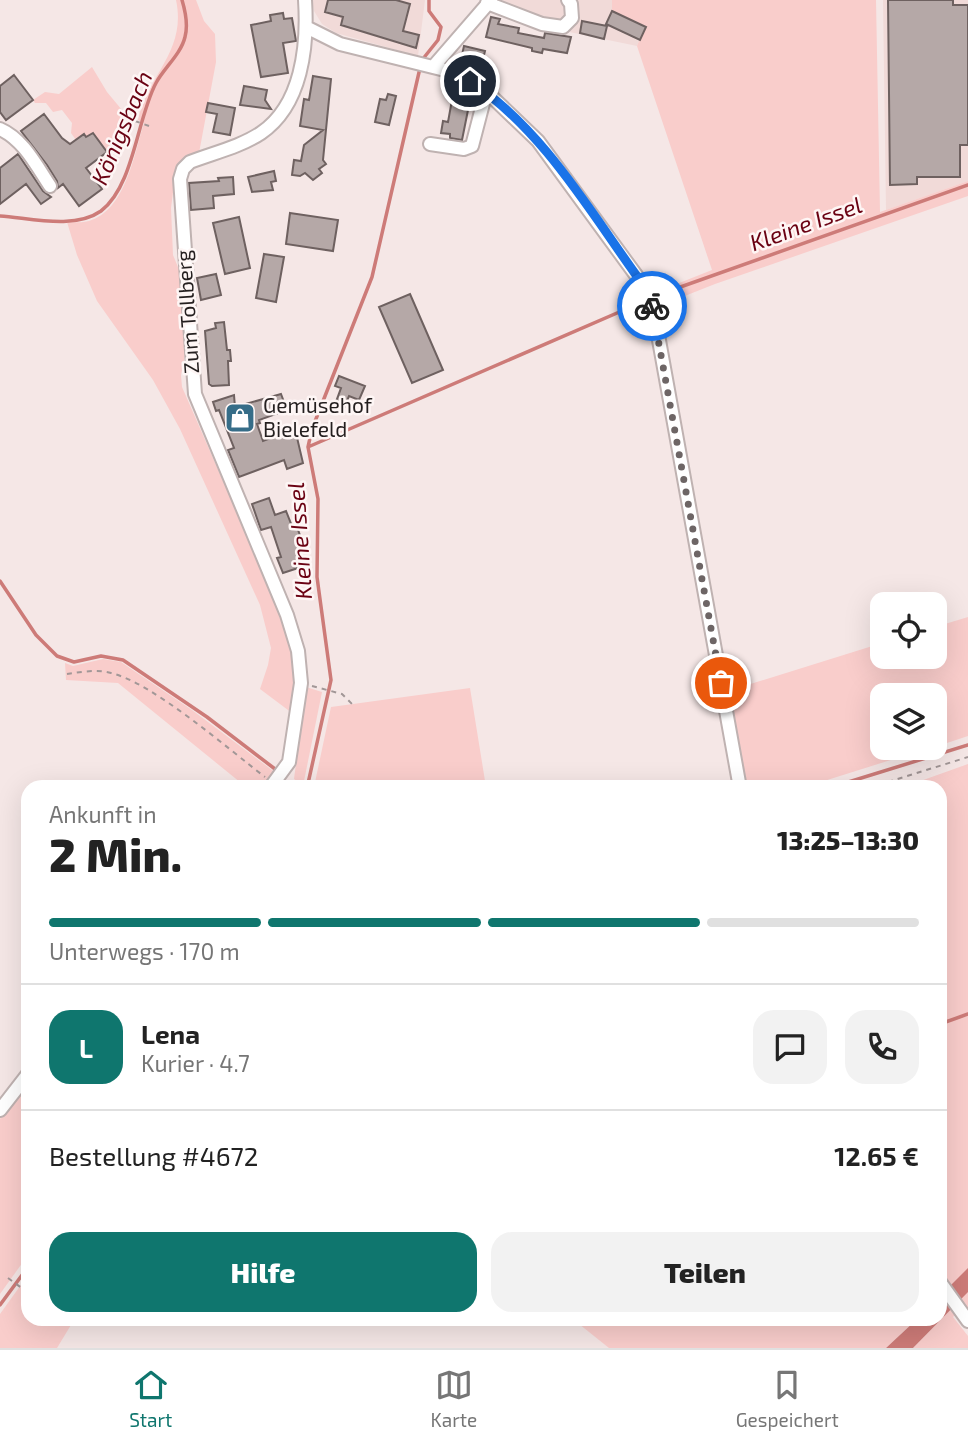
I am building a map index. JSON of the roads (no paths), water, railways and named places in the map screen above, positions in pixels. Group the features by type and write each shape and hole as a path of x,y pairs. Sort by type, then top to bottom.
{"street":[{"name":"Zum Tollberg","path":"276,780 289,762 301,683 298,652 287,615 195,394 180,179 183,169 190,162 239,144 275,122 287,106 300,70 306,27 305,0"},
{"path":"425,65 489,2 542,24 563,27 572,18 572,4 568,0"},
{"path":"306,27 340,44 456,74 486,92 538,141 649,296 739,780"},
{"path":"430,144 464,149 472,146 486,92"},
{"path":"0,129 24,147 50,186"},
{"path":"0,1110 21,1083"},
{"path":"947,1292 968,1321"}],"waterway":[{"name":"Königsbach","path":"0,216 52,221 78,220 101,211 112,200 128,169 156,83 183,43 186,23 182,0"},
{"path":"422,60 438,40 441,27 429,11 429,0"},
{"path":"308,447 312,429 372,277 420,68"},
{"name":"Kleine Issel","path":"655,296 968,185"},
{"name":"Kleine Issel","path":"309,780 331,680 317,577 318,499 308,447 647,300"},
{"path":"0,581 36,635 57,656 74,662 101,656 123,660 207,717 275,769"},
{"path":"855,780 968,745"},
{"path":"947,1022 968,1014"},
{"name":"Kleine Issel","path":"0,1305 21,1276"}],"place":[{"name":"Gemüsehof Bielefeld","path":"240,418"}]}
